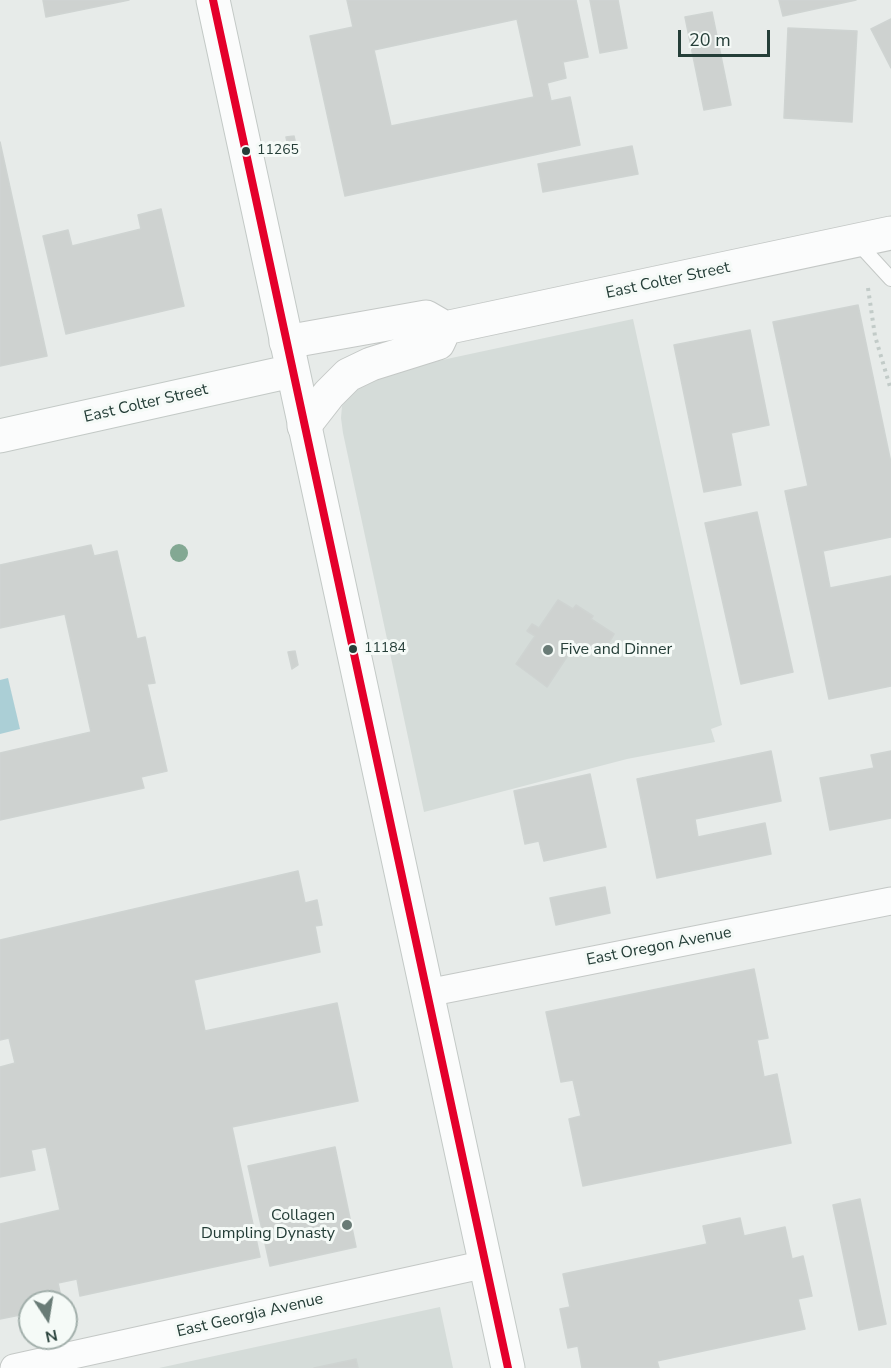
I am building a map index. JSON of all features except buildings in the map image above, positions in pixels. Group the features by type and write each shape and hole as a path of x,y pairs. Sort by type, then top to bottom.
{"main road":[{"path":"213,0 508,1368"},
{"name":"East Colter Street","path":"0,436 426,317 445,328 891,233"},
{"path":"304,426 328,394 348,375 371,364 438,343 445,328"}],"street":[{"name":"East Oregon Avenue","path":"427,993 891,901"},
{"name":"East Georgia Avenue","path":"24,1367 486,1264"}],"lane":[{"path":"856,241 891,279"}],"path":[{"path":"868,282 875,336 891,390"}],"shaded area":[{"path":"633,319 722,725 711,729 715,742 627,759 424,812 343,433 342,406 355,385 377,374"},
{"path":"440,1307 453,1368 159,1368"}],"water":[{"path":"8,678 20,729 0,734 0,680"}],"transit line":[{"path":"213,0 508,1368"}],"place":[{"name":"11265","path":"246,151"},
{"name":"11184","path":"353,649"},
{"name":"Five and Dinner","path":"548,650"},
{"name":"Collagen Dumpling Dynasty","path":"347,1225"}]}
